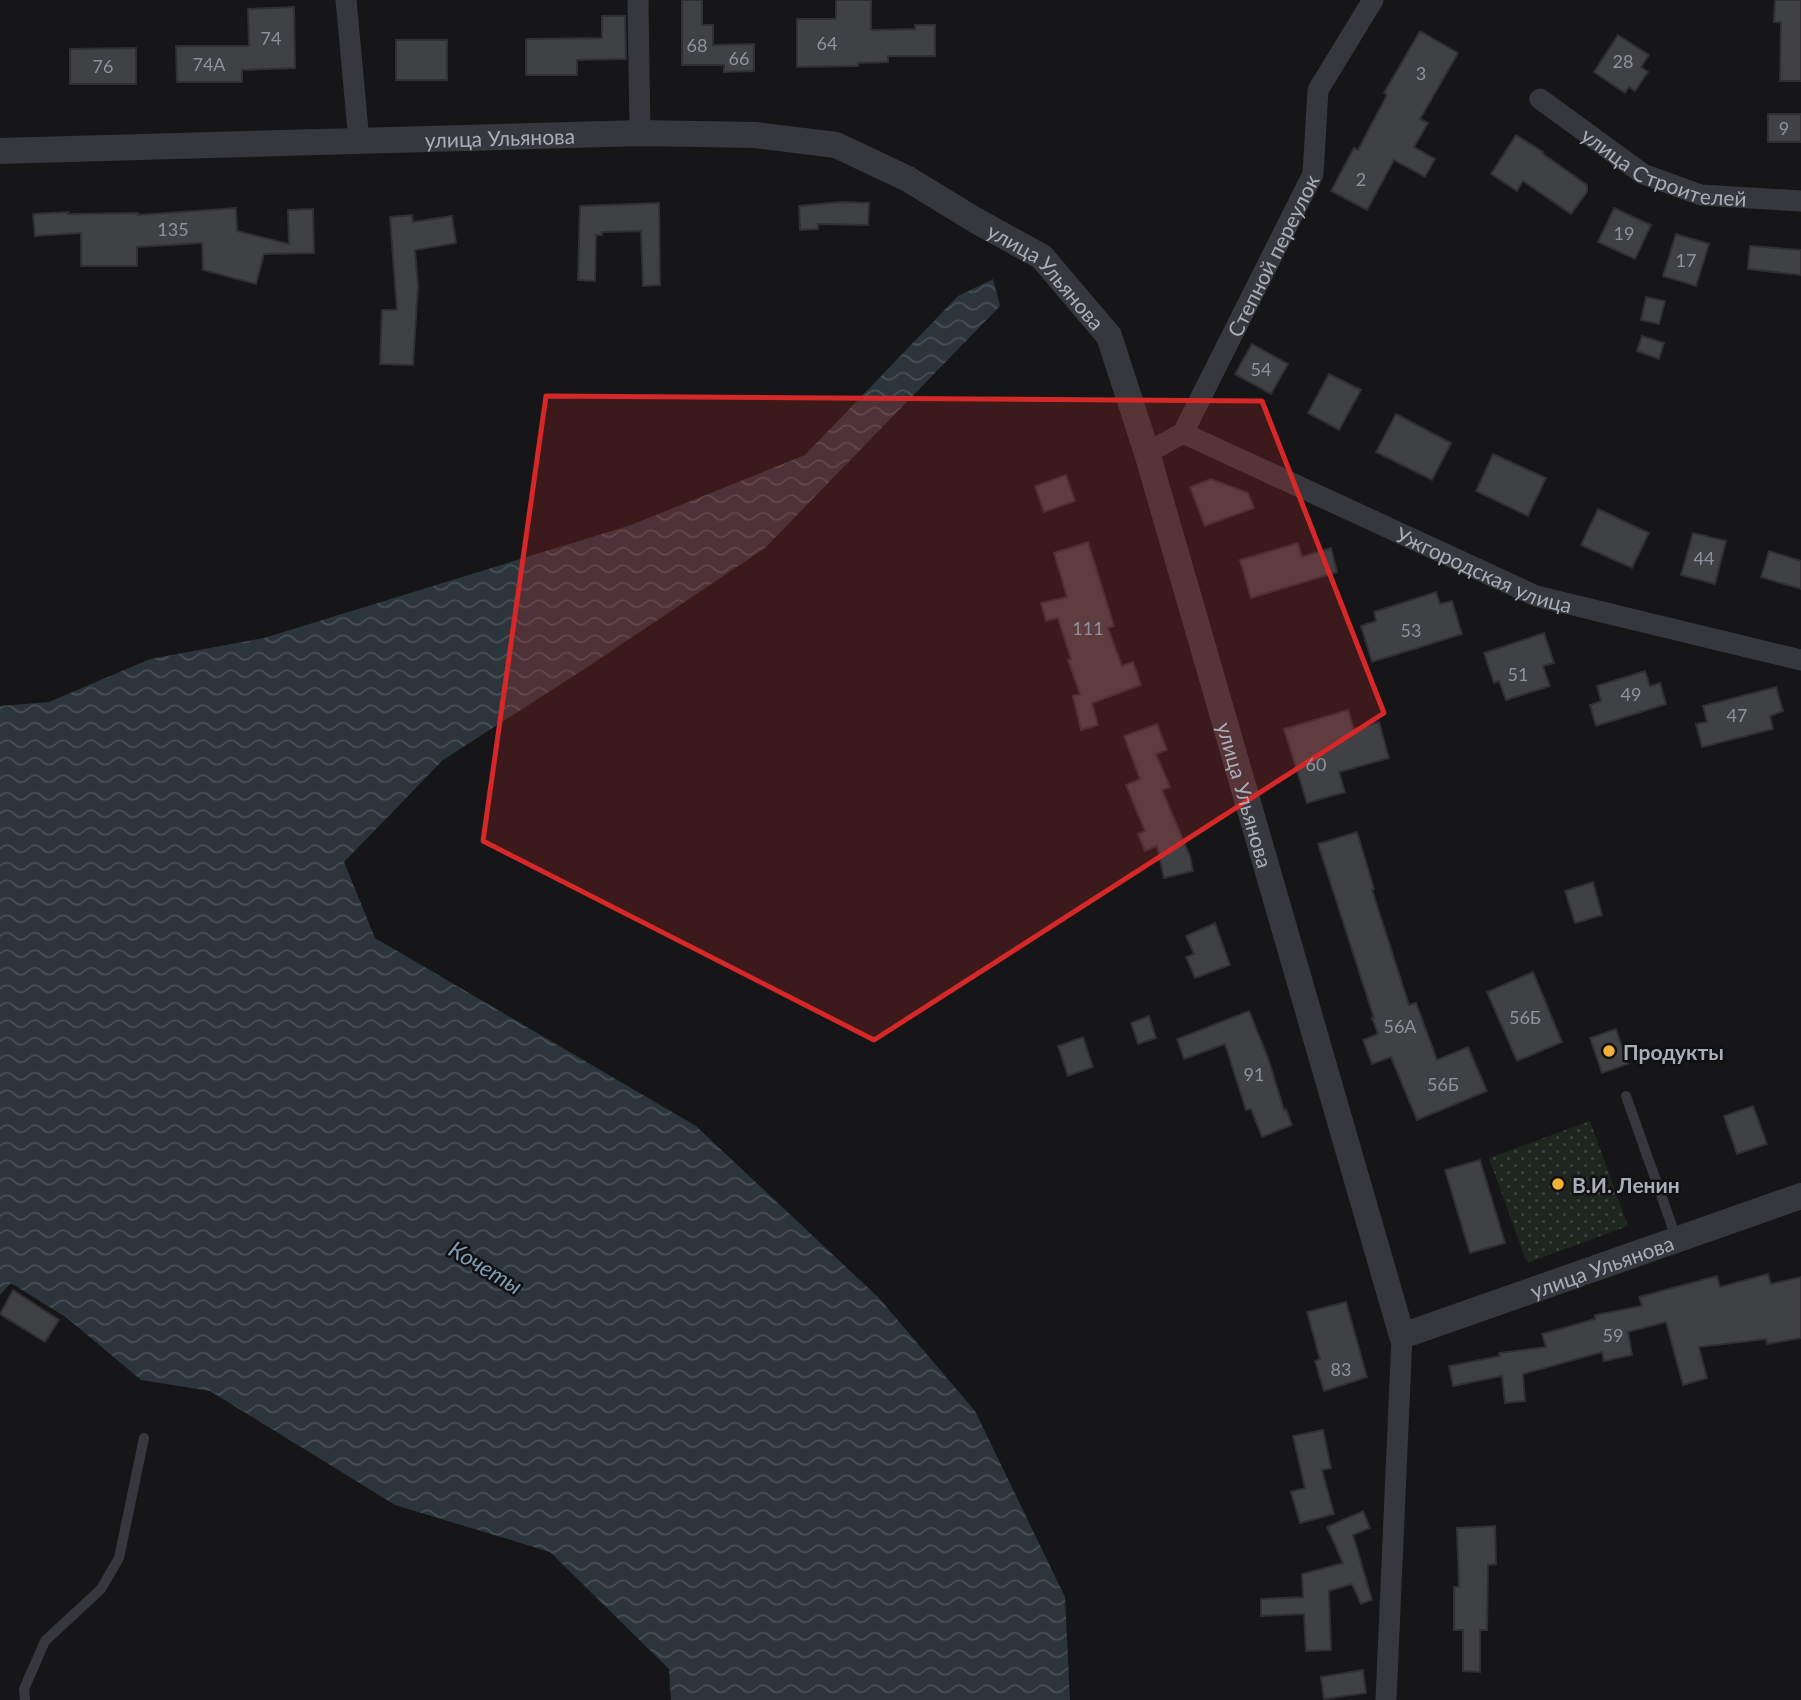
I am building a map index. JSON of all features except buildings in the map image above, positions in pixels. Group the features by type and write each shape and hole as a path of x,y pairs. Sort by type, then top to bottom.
{"street":[{"path":"346,0 359,141"},
{"path":"638,0 640,134"},
{"name":"Степной переулок","path":"1183,433 1313,174 1318,90 1373,0"},
{"name":"улица Строителей","path":"1540,99 1643,174 1701,195 1801,201"},
{"name":"улица Ульянова","path":"0,151 640,134 755,135 836,145 908,179 1042,257 1109,336 1147,453 1402,1336 1386,1700"},
{"path":"1147,453 1183,433"},
{"name":"Ужгородская улица","path":"1183,433 1536,596 1801,660"},
{"name":"улица Ульянова","path":"1402,1336 1801,1196"}],"lane":[{"path":"1626,1096 1676,1240"},
{"path":"25,1700 23,1689 45,1641 101,1589 119,1558 144,1438"}],"highlighted area":[{"path":"546,396 1262,401 1384,713 874,1040 483,841"}],"shaded area":[{"path":"1590,1121 1628,1226 1527,1263 1489,1158"}],"water":[{"name":"Кочеты","path":"993,279 1000,306 765,548 443,760 344,862 375,938 696,1126 879,1298 975,1411 1065,1597 1070,1700 671,1700 669,1669 550,1552 395,1505 210,1391 141,1380 67,1318 11,1283 0,1295 0,706 49,702 150,659 264,638 631,525 805,455 958,296"}],"place":[{"name":"Продукты","path":"1609,1051"},
{"name":"В.И. Ленин","path":"1558,1184"}]}
